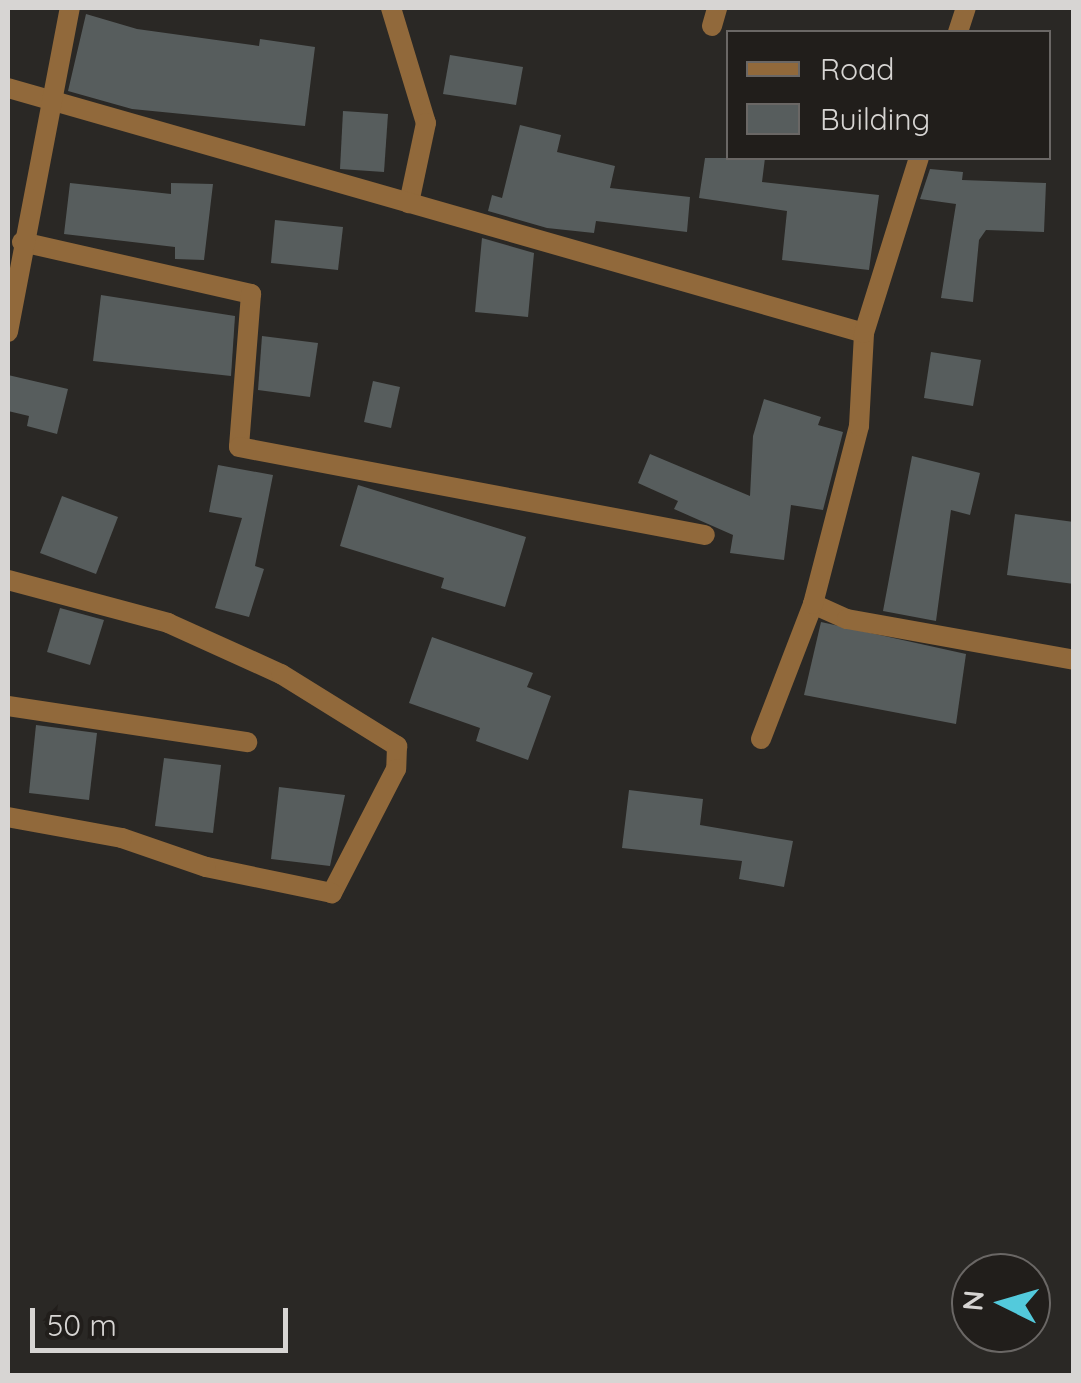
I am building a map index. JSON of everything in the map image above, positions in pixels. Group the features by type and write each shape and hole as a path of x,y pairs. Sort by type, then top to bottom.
{"street":[{"path":"8,332 22,242 70,8"},
{"path":"391,8 426,123 409,203"},
{"path":"8,88 864,334"},
{"path":"761,740 812,604 858,426 864,334 918,160"},
{"path":"22,242 251,294 239,447 705,535"},
{"path":"8,580 168,624 281,674 397,746 396,769 332,893 206,867 106,834 8,817"},
{"path":"812,604 848,619 1074,660"},
{"path":"8,706 246,742"}],"building":[{"path":"86,14 137,29 259,46 260,39 315,47 305,126 132,109 68,91"},
{"path":"450,55 523,67 516,105 443,94"},
{"path":"343,111 388,114 384,172 340,169"},
{"path":"520,125 561,135 557,152 615,166 610,188 690,197 687,232 596,221 594,233 547,228 488,211 492,195 502,198"},
{"path":"705,158 765,160 762,182 879,195 869,270 782,260 787,211 699,198"},
{"path":"930,169 963,172 962,180 1046,183 1044,232 986,230 979,240 973,302 941,298 956,204 920,199"},
{"path":"70,183 171,194 171,183 213,184 204,260 175,259 175,247 64,234"},
{"path":"275,220 343,227 338,270 271,263"},
{"path":"482,238 534,253 528,317 475,312"},
{"path":"101,295 235,316 231,376 93,361"},
{"path":"262,336 318,343 310,397 258,390"},
{"path":"931,352 981,360 973,406 924,398"},
{"path":"8,375 68,389 57,434 27,426 29,416 8,411"},
{"path":"373,381 400,387 391,428 364,422"},
{"path":"764,399 821,417 818,425 843,432 823,510 791,505 784,560 730,553 733,535 674,509 678,501 638,483 650,454 750,496 753,436"},
{"path":"912,456 980,473 970,515 951,510 936,621 883,611"},
{"path":"218,465 273,475 255,566 264,569 249,617 215,608 242,518 209,512"},
{"path":"358,485 526,537 505,607 441,588 444,578 340,546"},
{"path":"62,496 118,517 96,574 40,553"},
{"path":"1015,514 1074,522 1074,584 1007,575"},
{"path":"60,608 104,620 90,665 47,652"},
{"path":"821,622 966,654 956,724 804,695"},
{"path":"432,637 533,673 527,687 551,696 528,760 476,741 480,728 409,703"},
{"path":"36,725 97,733 89,800 29,793"},
{"path":"164,758 221,765 213,833 155,826"},
{"path":"279,787 345,795 330,866 271,859"},
{"path":"629,790 703,799 700,825 793,841 784,887 739,879 742,861 622,848"}]}
